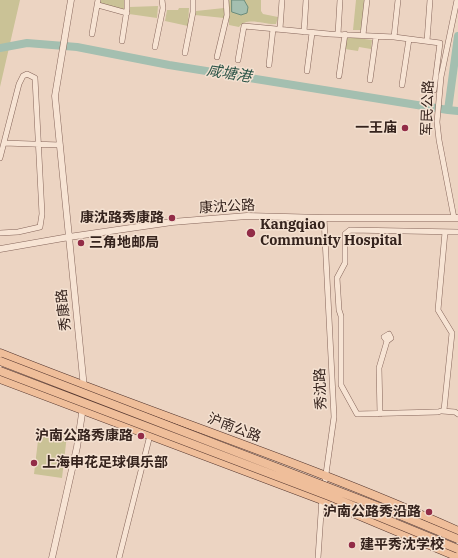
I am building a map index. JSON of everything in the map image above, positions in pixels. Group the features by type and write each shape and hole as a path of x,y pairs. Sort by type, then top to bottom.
{"main road":[{"name":"沪南公路","path":"0,353 326,476 406,508 458,531"},
{"path":"0,361 400,515 458,539"},
{"path":"0,371 329,496 458,549"},
{"path":"0,379 322,500 458,557"}],"street":[{"name":"秀康路","path":"52,558 83,411 84,384 55,96 71,0"},
{"path":"122,41 127,13 127,0"},
{"path":"156,47 163,8 162,0"},
{"path":"185,53 193,12 192,0"},
{"path":"217,57 227,15 226,0"},
{"path":"280,29 282,0"},
{"path":"304,32 306,0"},
{"path":"338,34 340,0"},
{"path":"363,35 367,0"},
{"path":"394,37 398,0"},
{"path":"427,41 430,0"},
{"name":"军民公路","path":"456,218 438,140 437,122 441,77 457,0"},
{"path":"92,34 98,3 127,13"},
{"path":"238,60 244,26 312,33 394,37 427,41 440,43 434,90"},
{"path":"269,65 273,28"},
{"path":"307,71 312,33"},
{"path":"339,76 345,34"},
{"path":"370,80 376,37"},
{"path":"402,85 409,39"},
{"path":"0,158 19,84 23,76 28,74 35,78 42,214 40,227 18,232 0,233"},
{"path":"4,143 60,145"},
{"name":"康沈公路","path":"0,249 172,222 247,216 324,218 456,218"},
{"name":"秀沈路","path":"318,558 322,500 334,417 331,328 324,218"},
{"path":"458,232 347,231 345,234 345,262 337,278 343,391 357,414 442,411 454,412 458,414"},
{"path":"442,411 445,404 452,333 438,310 446,232"},
{"path":"331,328 340,327"},
{"path":"331,335 341,334"},
{"path":"380,414 379,368 387,341"},
{"path":"119,558 150,435"}],"shaded area":[{"path":"0,0 20,0 0,87"},
{"path":"100,0 124,0 124,10 100,3"},
{"path":"229,0 261,0 261,11 263,14 278,17 276,24 251,21 242,24 239,27 229,25"},
{"path":"232,0 244,0 248,7 247,13 241,15 232,12"},
{"path":"356,0 364,0 362,30 353,30"},
{"path":"158,6 157,18 129,14 129,7"},
{"path":"179,8 189,8 188,26 165,21 167,10 178,10"},
{"path":"224,8 224,18 195,15 196,11"},
{"path":"347,38 372,40 371,49 359,47 358,51 345,49"},
{"path":"39,432 67,435 62,478 34,474"}],"waterway":[{"path":"448,110 458,36"},
{"name":"咸塘港","path":"0,48 27,43 77,47 169,65 458,111"}],"place":[{"name":"一王庙","path":"405,128"},
{"name":"康沈路秀康路","path":"172,218"},
{"name":"Kangqiao Community Hospital","path":"251,233"},
{"name":"三角地邮局","path":"81,243"},
{"name":"沪南公路秀康路","path":"141,436"},
{"name":"上海申花足球俱乐部","path":"34,463"},
{"name":"沪南公路秀沿路","path":"429,512"},
{"name":"建平秀沈学校","path":"352,545"}]}
